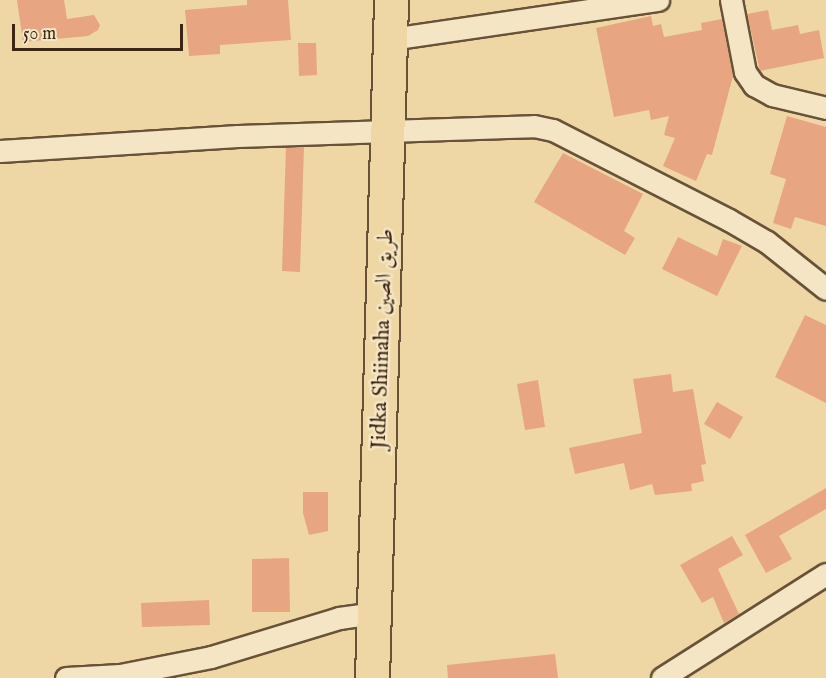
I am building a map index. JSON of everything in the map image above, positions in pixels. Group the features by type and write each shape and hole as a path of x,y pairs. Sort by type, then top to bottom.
{"main road":[{"name":"Jidka Shiinaha طريق الصين","path":"372,678 391,0"}],"street":[{"path":"390,39 658,0"},
{"path":"731,0 745,72 754,85 772,95 826,108"},
{"path":"0,151 534,126 553,130 768,242 826,290"},
{"path":"662,678 826,574"},
{"path":"66,678 120,676 211,657 339,618 374,613"}],"building":[{"path":"17,0 64,0 67,19 94,15 100,25 98,30 88,36 23,42"},
{"path":"247,0 288,0 291,40 220,45 220,54 189,56 185,10 247,5"},
{"path":"768,10 772,30 798,25 800,34 819,30 824,58 760,71 747,14"},
{"path":"651,16 653,26 661,24 664,37 702,30 701,23 722,19 733,76 712,155 707,154 696,181 663,166 675,138 664,135 669,116 651,120 649,110 614,117 596,28"},
{"path":"298,43 316,43 317,75 299,76"},
{"path":"787,116 826,127 826,226 795,217 791,229 773,223 786,179 770,174"},
{"path":"286,147 304,147 300,272 282,271"},
{"path":"563,153 643,194 624,231 635,238 625,255 534,202"},
{"path":"678,237 717,256 723,239 742,246 717,296 662,269"},
{"path":"805,315 826,325 826,403 775,377"},
{"path":"671,374 673,392 693,389 706,464 701,465 704,481 691,484 692,491 655,495 652,484 630,490 624,463 575,474 569,448 642,433 633,379"},
{"path":"538,380 545,427 525,430 517,384"},
{"path":"717,402 743,417 730,439 704,424"},
{"path":"826,488 826,509 779,536 792,559 766,573 745,535"},
{"path":"303,492 328,492 328,531 309,535 303,513"},
{"path":"732,536 743,555 718,569 739,614 724,623 713,597 702,603 680,565"},
{"path":"289,558 290,612 252,612 252,559"},
{"path":"209,600 210,625 142,627 141,603"},
{"path":"555,654 558,678 448,678 447,665"}]}
